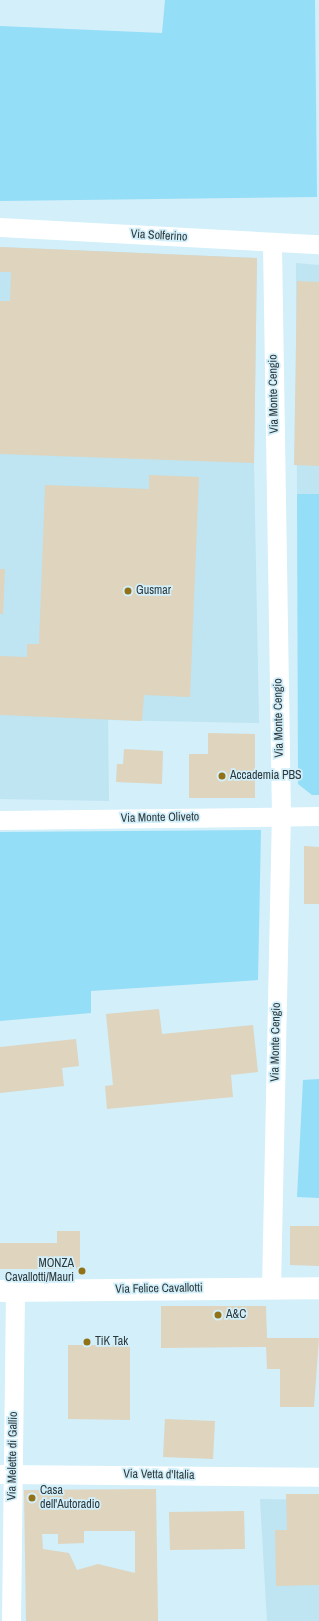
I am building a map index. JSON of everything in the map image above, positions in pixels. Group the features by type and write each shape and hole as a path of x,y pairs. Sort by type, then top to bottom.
{"street":[{"name":"Via Solferino","path":"0,227 272,243 319,244"},
{"name":"Via Monte Cengio","path":"271,1288 280,817 272,243"},
{"name":"Via Monte Oliveto","path":"0,820 319,816"},
{"name":"Via Felice Cavallotti","path":"7,1291 319,1288"},
{"name":"Via Melette di Gallio","path":"7,1291 6,1474 11,1621"},
{"name":"Via Vetta d'Italia","path":"6,1474 319,1477"}],"shaded area":[{"path":"165,0 315,0 317,197 0,201 0,26 162,33"},
{"name":"Gusmar","path":"0,247 257,258 254,463 259,723 108,720 109,801 0,799"},
{"path":"296,263 319,265 319,494 297,494"},
{"path":"297,494 319,494 319,795 312,795 298,784"},
{"path":"261,830 258,980 91,991 91,1013 0,1021 0,832"},
{"path":"319,1079 319,1198 297,1197 303,1080"},
{"path":"260,1499 319,1500 319,1621 267,1621"}],"building":[{"path":"0,247 257,258 254,463 0,454 0,301 10,301 11,272 0,272"},
{"path":"297,281 319,282 319,466 294,465"},
{"path":"149,475 199,477 190,697 144,695 142,721 0,715 0,656 27,657 27,644 39,644 45,485 149,489"},
{"path":"0,569 5,569 3,614 0,614"},
{"name":"Accademia PBS","path":"208,733 255,734 255,798 189,798 189,754 208,754"},
{"path":"124,749 163,751 162,784 116,782 117,764 123,764"},
{"path":"304,846 319,847 319,904 304,904"},
{"path":"159,1009 162,1034 253,1025 258,1072 231,1075 233,1097 107,1109 105,1086 113,1085 106,1014"},
{"path":"76,1039 79,1066 62,1068 64,1086 0,1093 0,1047"},
{"path":"290,1226 319,1226 319,1266 290,1265"},
{"path":"57,1231 80,1231 80,1269 0,1269 0,1243 57,1243"},
{"path":"161,1306 266,1306 267,1338 319,1338 314,1407 280,1407 280,1369 267,1369 266,1347 161,1348"},
{"path":"68,1345 130,1345 130,1420 68,1419"},
{"path":"165,1419 215,1421 213,1459 163,1457"},
{"path":"156,1489 158,1621 26,1621 24,1490","holes":["84,1531 135,1531 135,1573 98,1564 77,1570 69,1553 43,1549 42,1534 58,1534 58,1544 84,1543"]},
{"path":"286,1494 319,1494 319,1585 276,1586 275,1530 287,1530"},
{"path":"244,1511 245,1549 170,1550 169,1512"}],"place":[{"name":"Gusmar","path":"128,591"},
{"name":"Accademia PBS","path":"222,776"},
{"name":"MONZA Cavallotti/Mauri","path":"82,1271"},
{"name":"A&C","path":"218,1315"},
{"name":"TiK Tak","path":"87,1342"},
{"name":"Casa dell'Autoradio","path":"32,1498"}]}
